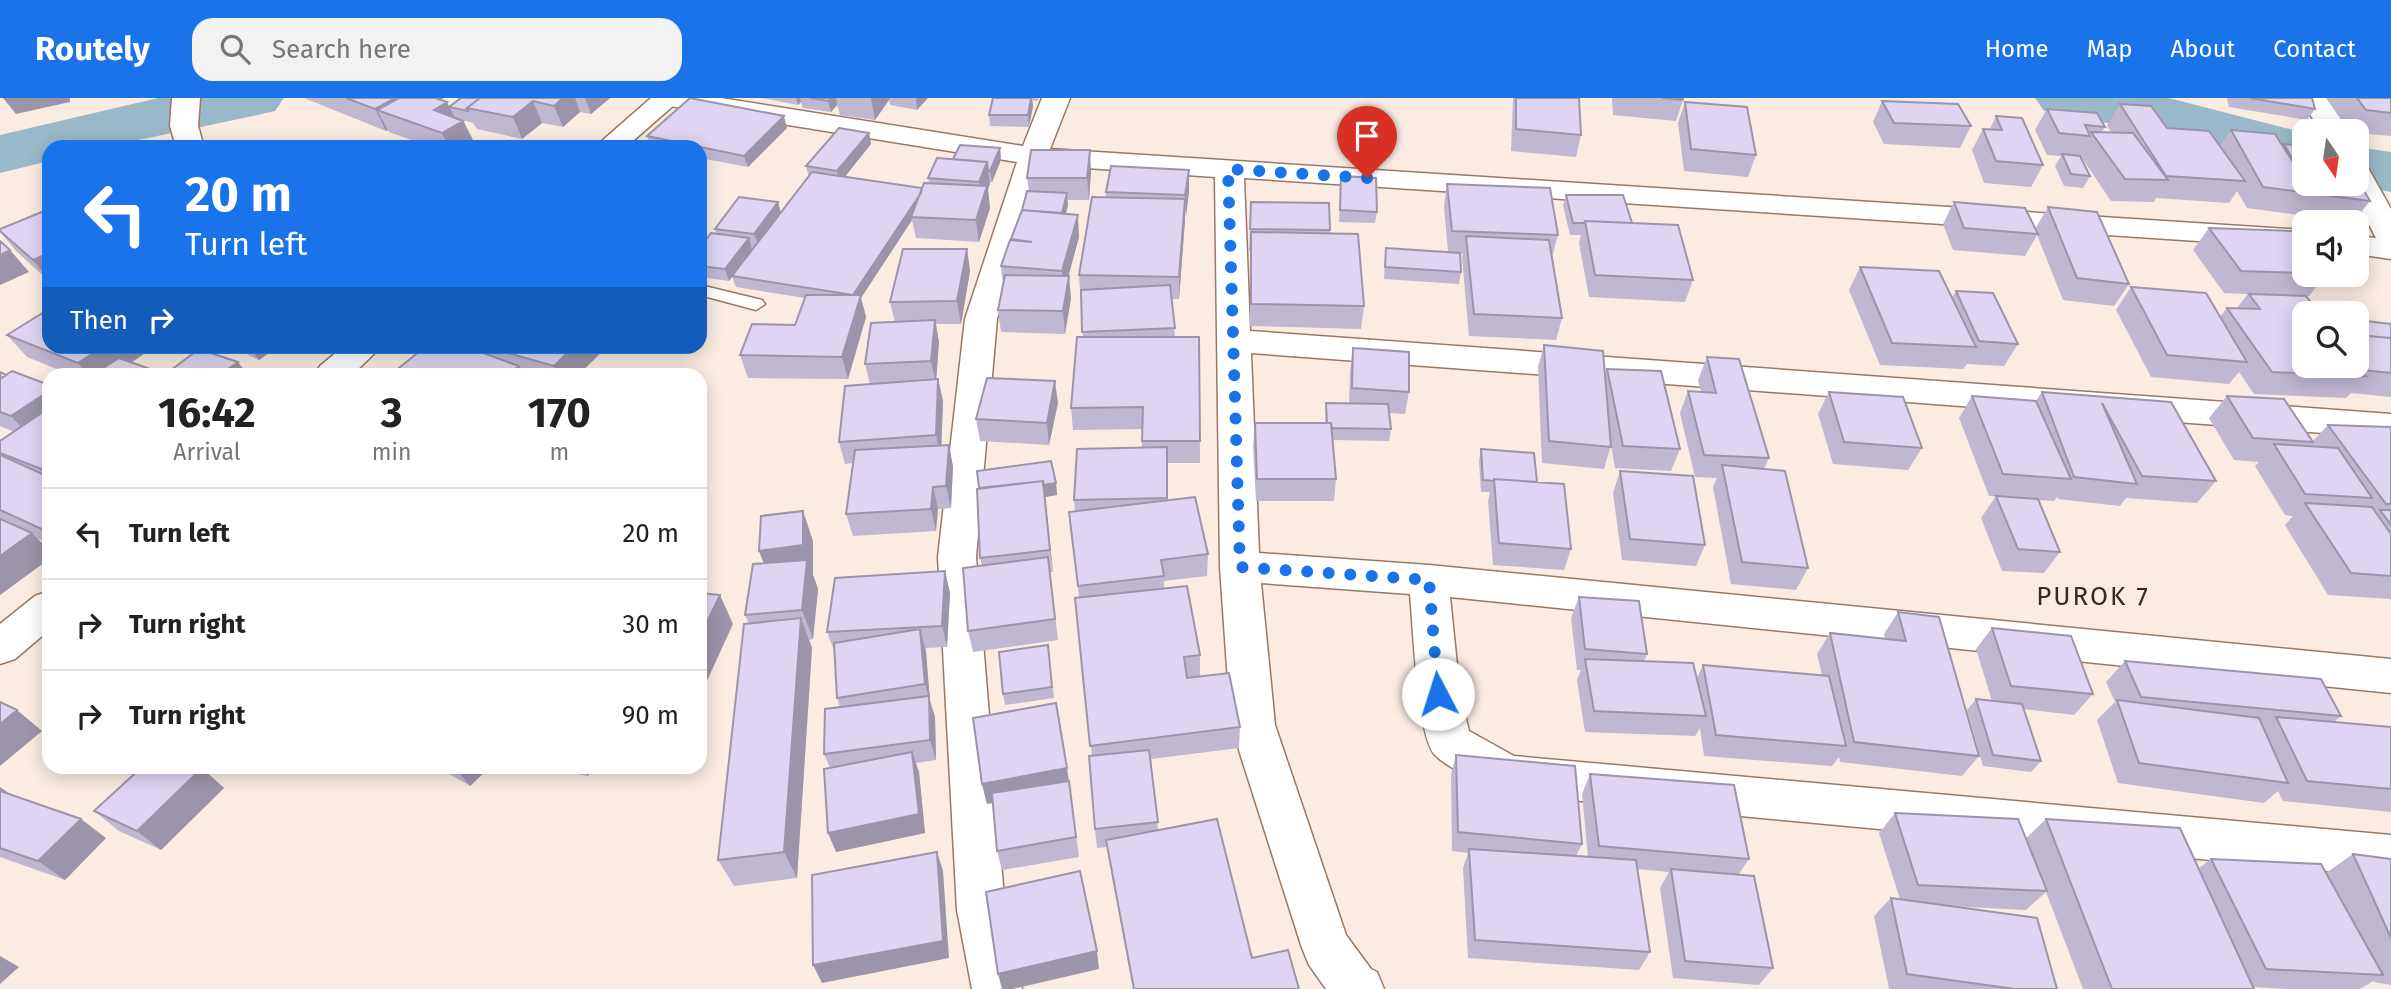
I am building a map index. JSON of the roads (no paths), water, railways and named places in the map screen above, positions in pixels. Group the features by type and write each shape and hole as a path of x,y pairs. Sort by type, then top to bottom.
{"street":[{"path":"186,98 187,137"},
{"path":"618,140 669,98 1033,156 2292,238"},
{"path":"997,989 981,910 957,557 981,319 1033,156 1056,98"},
{"path":"2313,98 2327,119"},
{"path":"1228,169 1240,567 1253,725 1326,948 1353,986 1359,989"},
{"path":"2369,196 2391,238"},
{"path":"2369,247 2391,250"},
{"path":"1234,341 2391,426"},
{"path":"339,368 356,354"},
{"path":"1240,567 1429,580 2388,682"},
{"path":"1429,580 1438,694 1450,742 1507,775 2391,856"},
{"path":"0,647 42,613"}],"lane":[{"path":"707,292 756,304"}],"waterway":[{"path":"56,140 121,124 253,98"},
{"path":"2066,98 2154,113 2292,150"},
{"path":"0,154 42,144"},
{"path":"2370,169 2391,172"}],"district":[{"name":"PUROK 7","path":"2093,596"}]}
